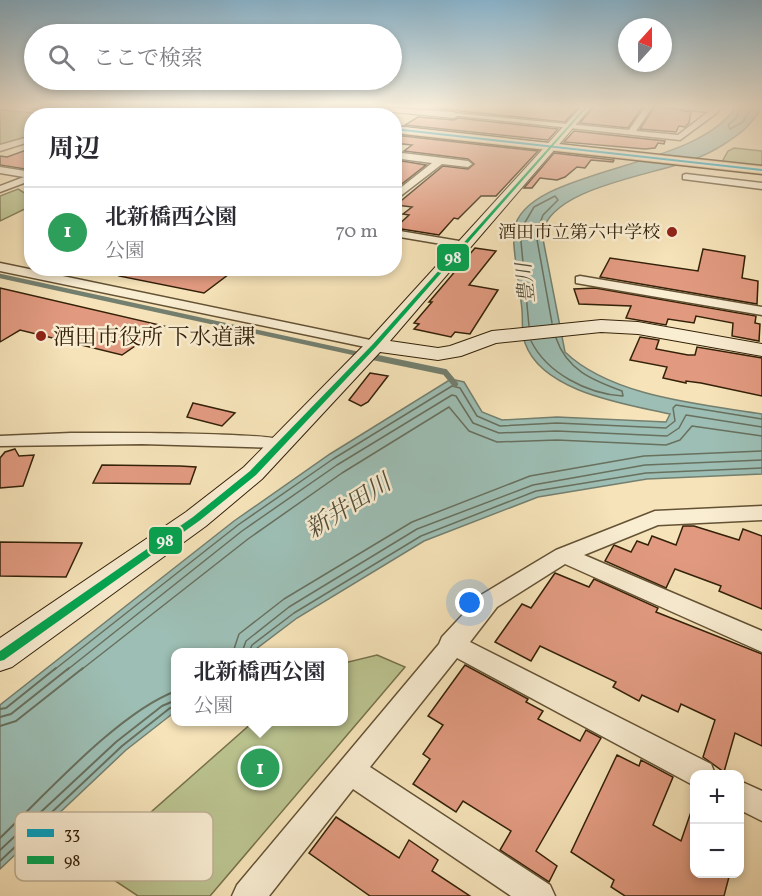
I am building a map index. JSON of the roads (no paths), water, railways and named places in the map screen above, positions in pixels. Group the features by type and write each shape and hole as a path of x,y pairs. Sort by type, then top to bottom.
{"main road":[{"path":"561,148 762,170"}],"street":[{"path":"0,657 196,519 253,473 375,345 552,148"},
{"path":"402,156 468,165"},
{"path":"402,192 440,161"},
{"path":"0,170 24,174"},
{"path":"686,177 762,186"},
{"path":"0,189 24,179"},
{"path":"402,234 465,245"},
{"path":"0,267 24,272"},
{"path":"43,276 375,345 438,354 454,352 492,337 561,328 601,326 638,328 762,350"},
{"path":"580,280 762,311"},
{"path":"0,441 100,436 181,437 283,443"},
{"path":"726,513 762,527"},
{"path":"248,896 451,644 489,601 564,555 656,518 762,513"},
{"path":"564,555 762,642"},
{"path":"451,644 693,770"},
{"path":"350,770 539,896"},
{"path":"744,797 762,806"}],"water":[{"path":"677,148 717,148 697,158 584,193 564,204 549,218 542,234 565,352 584,367 632,389 685,402 762,414 762,474 647,479 538,497 424,541 297,618 257,648 171,648 171,715 126,750 60,812 15,812 15,855 0,869 0,705 234,521 330,454 451,379 464,382 482,412 502,420 557,417 666,422 670,414 631,406 587,393 548,373 534,360 523,335 513,237 514,230 525,209 548,193 579,180"}],"waterway":[{"path":"0,276 377,358"},
{"path":"368,356 445,372 455,384"}],"place":[{"name":"酒田市立第六中学校","path":"672,232"},
{"name":"酒田市役所 下水道課","path":"41,336"},
{"name":"北新橋西公園","path":"260,768"}],"water label":[{"name":"豊川","path":"525,283"},
{"name":"新井田川","path":"348,506"}]}
